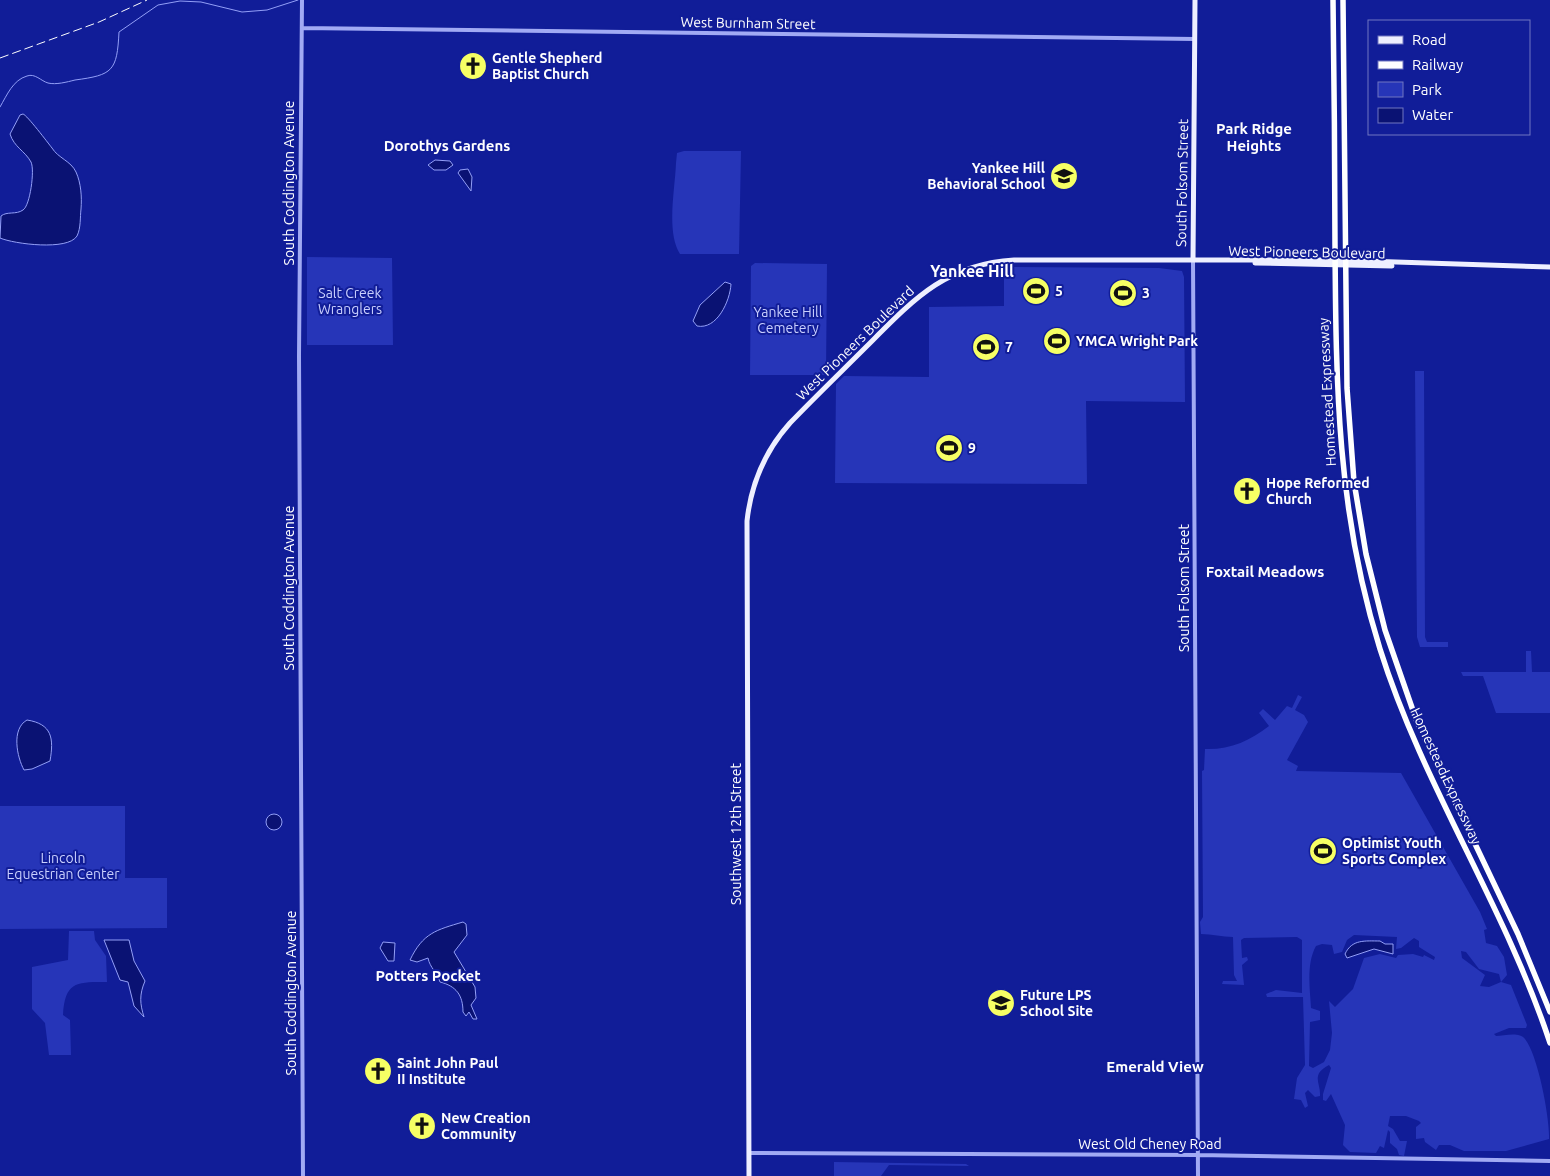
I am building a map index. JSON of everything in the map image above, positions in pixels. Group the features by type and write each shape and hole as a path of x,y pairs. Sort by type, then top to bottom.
{"highway":[{"name":"Homestead Expressway","path":"1333,0 1339,438 1351,526 1371,618 1395,694 1415,742 1509,938 1550,1043"},
{"name":"Homestead Expressway","path":"1343,0 1347,388 1351,452 1361,526 1377,601 1394,659 1426,744 1515,927 1550,1012"}],"main road":[{"name":"South Folsom Street","path":"1193,260 1195,0"},
{"name":"West Pioneers Boulevard","path":"752,492 764,459 790,422 908,305 932,286 949,276 978,265 1004,260 1193,260 1550,267"},
{"name":"Southwest 12th Street","path":"749,1176 747,522 752,492"}],"street":[{"name":"South Coddington Avenue","path":"302,0 299,356 303,1176"},
{"name":"West Burnham Street","path":"302,28 1195,39"},
{"name":"South Folsom Street","path":"1193,260 1198,1176"},
{"name":"West Old Cheney Road","path":"749,1153 1198,1155 1550,1161"}],"green space":[{"path":"684,151 741,151 739,254 680,254 673,234 672,210 677,153"},
{"name":"Salt Creek Wranglers","path":"307,257 392,258 393,345 307,345"},
{"name":"Yankee Hill Cemetery","path":"755,263 827,264 826,375 750,375 751,266"},
{"name":"YMCA Wright Park","path":"1004,267 1159,268 1182,271 1184,277 1185,402 1086,401 1087,484 835,483 836,384 844,376 929,377 929,307 1004,306"},
{"path":"1415,371 1424,371 1425,637 1427,642 1448,642 1448,647 1420,647 1417,637"},
{"path":"1526,651 1531,651 1532,672 1550,672 1550,713 1496,713 1483,676 1463,676 1461,672 1526,672"},
{"path":"1298,695 1302,697 1295,710 1304,715 1308,722 1287,760 1298,766 1296,771 1401,773 1480,912 1487,929 1484,930 1486,943 1497,946 1504,957 1507,975 1501,982 1511,985 1527,1025 1526,1028 1509,1028 1494,1034 1496,1036 1519,1035 1525,1039 1530,1047 1539,1072 1548,1117 1549,1139 1506,1151 1464,1151 1450,1145 1439,1145 1436,1150 1425,1142 1424,1138 1416,1139 1416,1127 1421,1123 1419,1121 1406,1116 1390,1116 1388,1126 1393,1129 1400,1141 1407,1141 1404,1156 1399,1155 1397,1149 1390,1143 1390,1132 1388,1130 1384,1148 1380,1146 1376,1153 1350,1152 1343,1145 1345,1125 1331,1094 1326,1101 1323,1100 1331,1068 1329,1065 1318,1076 1320,1096 1315,1097 1308,1090 1305,1093 1308,1106 1305,1108 1301,1100 1294,1099 1297,1078 1305,1065 1303,997 1267,997 1266,994 1276,990 1302,993 1302,940 1297,937 1244,938 1241,940 1242,958 1247,957 1248,960 1242,965 1244,985 1222,984 1223,981 1237,981 1234,975 1233,937 1201,934 1200,922 1203,917 1202,771 1204,770 1205,749 1239,744 1262,731 1269,726 1259,713 1263,709 1275,720 1287,706 1292,708","holes":["1354,935 1397,937 1396,949 1401,948 1414,938 1419,941 1419,947 1435,957 1434,960 1424,955 1423,957 1413,954 1398,955 1396,958 1380,954 1364,958 1353,989 1335,1007 1329,1001 1332,1033 1330,1050 1324,1062 1313,1068 1309,1066 1310,1022 1320,1020 1320,1011 1311,1008 1309,977 1313,953 1316,946 1322,944 1332,945 1334,954 1342,952 1347,940","1461,951 1466,952 1479,969 1499,974 1501,982 1489,987 1480,986 1485,975 1462,958"]},
{"name":"Lincoln Equestrian Center","path":"0,806 125,806 125,878 167,878 167,928 0,929"},
{"path":"69,931 94,931 95,940 106,956 107,982 80,983 70,990 66,996 63,1015 70,1020 71,1055 49,1055 45,1023 32,1009 32,967 68,960"},
{"path":"834,1162 966,1164 969,1166 889,1165 881,1176 834,1176"}],"water":[{"path":"23,114 55,151 74,168 78,176 81,195 80,222 77,236 72,241 40,245 0,238 1,216 23,210 28,202 31,188 31,162 14,142 10,134 20,115"},
{"path":"435,160 450,161 453,165 446,170 434,170 428,165"},
{"path":"468,169 472,177 471,191 458,173 460,170"},
{"path":"725,282 731,284 728,298 721,313 711,324 697,326 693,321 700,305"},
{"path":"27,720 42,725 46,729 52,745 50,761 32,769 24,770 19,758 17,736 22,724"},
{"path":"274,814 280,816 282,822 280,828 274,830 268,828 266,822 268,816"},
{"path":"463,922 466,924 467,935 454,952 475,987 476,998 471,1005 477,1019 473,1019 469,1012 466,1016 463,1012 462,1001 458,992 440,982 428,958 417,962 410,960 425,938 438,930"},
{"path":"104,940 129,940 134,961 145,981 141,999 144,1017 134,1006 128,982 120,980"},
{"path":"1380,941 1385,944 1393,944 1393,954 1374,949 1347,958 1345,954 1355,943"},
{"path":"383,942 395,943 394,961 388,961 380,948"}],"waterway":[{"path":"0,107 14,84 30,75 54,84 105,73 110,69 117,55 119,32 158,5 180,1 201,2 242,12 267,10 298,0"}],"railway":[{"path":"0,58 99,22 147,0"}],"place":[{"name":"Gentle Shepherd Baptist Church","path":"473,66"},
{"name":"Yankee Hill Behavioral School","path":"1064,176"},
{"name":"5","path":"1036,291"},
{"name":"3","path":"1123,293"},
{"name":"YMCA Wright Park","path":"1057,341"},
{"name":"7","path":"986,347"},
{"name":"9","path":"949,448"},
{"name":"Hope Reformed Church","path":"1247,491"},
{"name":"Optimist Youth Sports Complex","path":"1323,851"},
{"name":"Future LPS School Site","path":"1001,1003"},
{"name":"Saint John Paul II Institute","path":"378,1071"},
{"name":"New Creation Community","path":"422,1126"}],"district":[{"name":"Park Ridge Heights","path":"1254,138"},
{"name":"Dorothys Gardens","path":"447,146"},
{"name":"Yankee Hill","path":"972,271"},
{"name":"Foxtail Meadows","path":"1265,572"},
{"name":"Potters Pocket","path":"428,976"},
{"name":"Emerald View","path":"1155,1067"}]}
